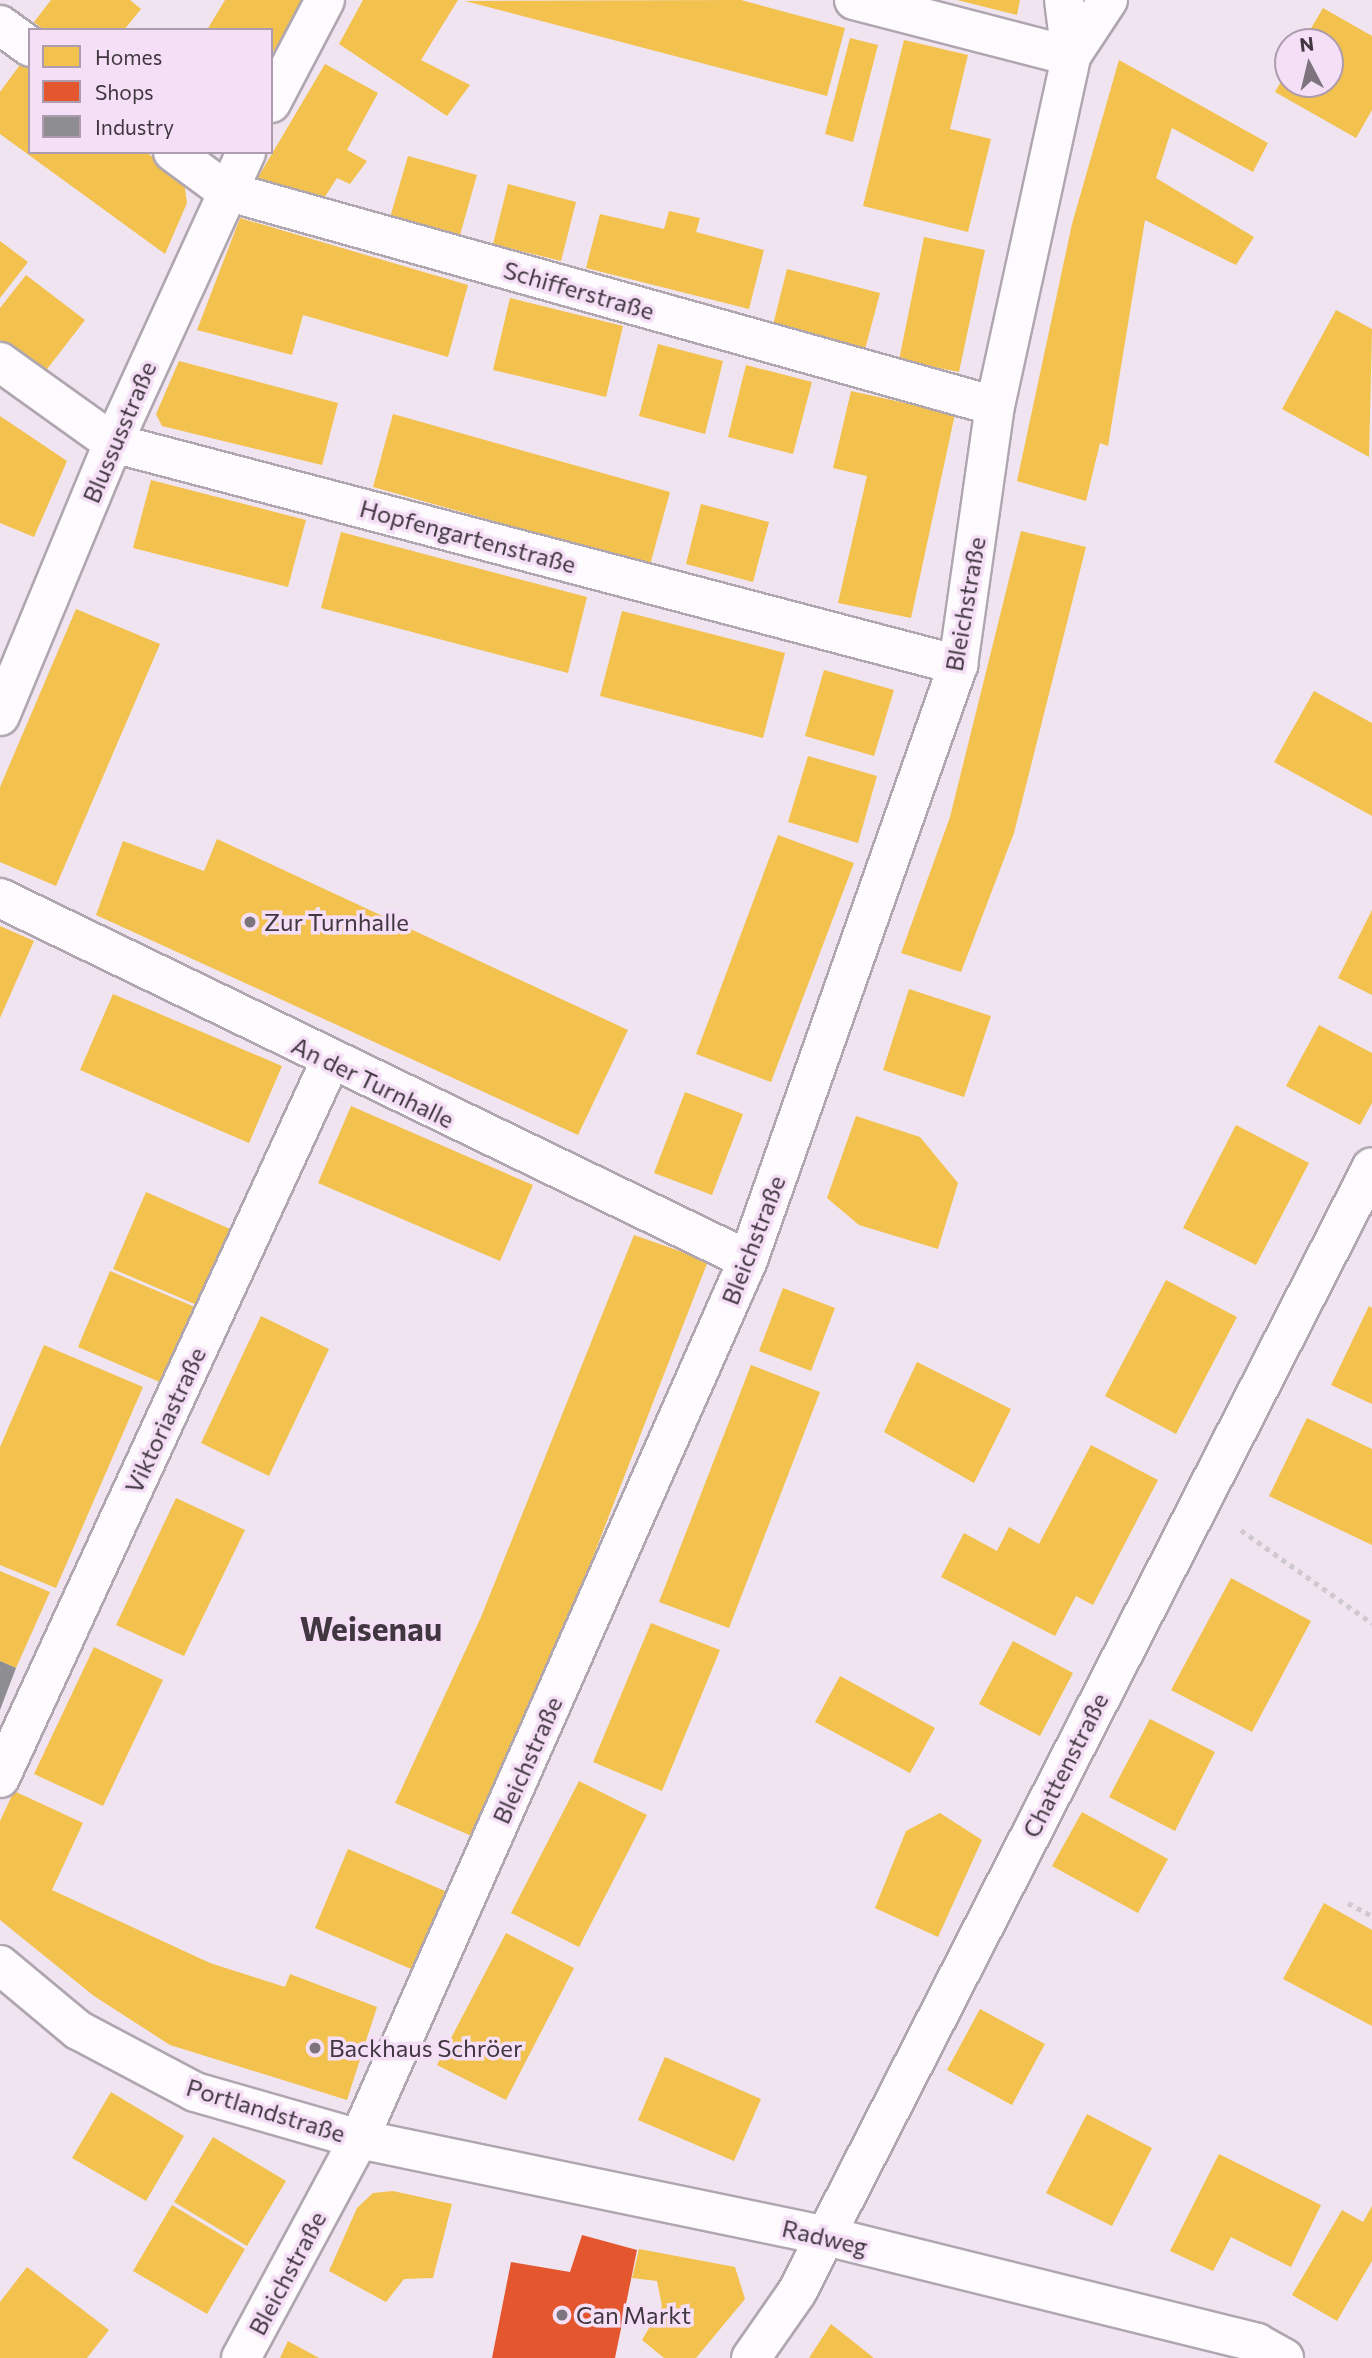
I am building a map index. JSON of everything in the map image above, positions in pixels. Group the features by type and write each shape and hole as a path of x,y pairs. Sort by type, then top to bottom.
{"street":[{"path":"273,99 325,0"},
{"path":"854,0 1071,56"},
{"path":"1065,0 1071,56"},
{"path":"1071,56 1108,0"},
{"path":"0,25 28,46"},
{"name":"Bleichstraße","path":"241,2358 359,2138 748,1260 958,665 995,407 1071,56"},
{"name":"Schifferstraße","path":"176,154 226,191 995,407"},
{"name":"Blussusstraße","path":"0,716 113,443 245,154"},
{"name":"Hopfengartenstraße","path":"0,362 113,443 958,665"},
{"name":"An der Turnhalle","path":"0,898 330,1062 748,1260"},
{"name":"Viktoriastraße","path":"0,1778 330,1062"},
{"name":"Chattenstraße","path":"751,2358 797,2292 822,2235 1372,1167"},
{"name":"Portlandstraße","path":"0,1965 78,2029 195,2092 359,2138"},
{"name":"Radweg","path":"359,2138 822,2235 1256,2343 1284,2358"}],"path":[{"path":"1201,1502 1372,1623"},
{"path":"1348,1903 1372,1916"}],"building: Homes":[{"path":"51,0 130,0 141,9 126,28 42,28 34,22"},
{"path":"225,0 305,0 273,52 273,28 208,28"},
{"path":"363,0 458,0 421,60 470,85 447,116 339,44"},
{"path":"741,0 845,28 827,96 465,1"},
{"path":"957,0 1020,0 1017,15"},
{"path":"1323,8 1372,36 1372,110 1356,138 1286,98 1344,98 1344,28 1311,28"},
{"path":"850,38 878,45 853,142 825,134"},
{"path":"904,40 968,55 950,129 991,139 968,232 863,206"},
{"path":"1119,60 1268,143 1253,172 1172,128 1156,178 1254,237 1236,265 1145,220 1108,446 1100,443 1086,501 1017,481 1072,224"},
{"path":"22,62 28,66 28,154 149,154 184,181 187,203 165,254 0,134 0,92"},
{"path":"325,64 378,93 347,150 367,161 350,184 337,178 324,198 257,179"},
{"path":"408,156 477,175 458,242 389,221"},
{"path":"508,184 576,202 561,261 493,244"},
{"path":"669,211 700,218 696,232 764,250 749,309 586,268 600,214 664,229"},
{"path":"240,218 468,285 448,357 303,315 292,355 197,330"},
{"path":"924,237 985,250 959,372 899,360"},
{"path":"0,241 28,262 0,298"},
{"path":"787,269 880,293 863,357 771,333"},
{"path":"26,275 85,320 44,373 0,340 0,308"},
{"path":"510,298 623,326 606,397 493,370"},
{"path":"1336,310 1372,329 1369,457 1282,409"},
{"path":"658,344 723,361 705,434 639,416"},
{"path":"179,361 338,403 322,465 162,426 156,414"},
{"path":"746,365 812,382 793,454 728,437"},
{"path":"851,391 955,414 911,618 838,603 867,476 833,468"},
{"path":"393,414 670,492 650,565 373,487"},
{"path":"0,416 67,461 34,537 0,523"},
{"path":"151,480 306,520 288,587 133,548"},
{"path":"701,504 769,522 753,582 686,564"},
{"path":"1021,531 1086,547 1014,833 961,972 901,953 950,817"},
{"path":"341,532 587,597 568,673 321,608"},
{"path":"76,609 160,644 56,886 0,862 0,787"},
{"path":"622,611 785,653 763,738 600,696"},
{"path":"824,670 894,690 874,756 805,736"},
{"path":"1314,691 1372,723 1372,816 1274,762"},
{"path":"808,756 877,776 858,843 788,822"},
{"path":"778,835 854,863 771,1082 696,1054"},
{"path":"217,839 628,1030 578,1135 96,915 123,841 204,871"},
{"path":"1372,910 1372,995 1338,978"},
{"path":"0,926 34,941 0,1018"},
{"path":"909,989 991,1016 964,1097 883,1070"},
{"path":"113,994 282,1066 249,1143 80,1070"},
{"path":"1319,1025 1372,1053 1372,1103 1360,1125 1286,1086"},
{"path":"685,1092 743,1114 712,1195 654,1173"},
{"path":"351,1106 533,1185 500,1261 318,1183"},
{"path":"856,1116 920,1137 958,1183 938,1249 859,1225 827,1198"},
{"path":"1236,1125 1309,1163 1256,1265 1183,1228"},
{"path":"146,1192 230,1229 197,1305 113,1269"},
{"path":"634,1235 708,1261 558,1647 474,1837 395,1803 481,1617"},
{"path":"110,1271 195,1307 162,1383 78,1347"},
{"path":"1166,1280 1237,1317 1176,1434 1105,1396"},
{"path":"783,1288 835,1308 811,1371 759,1351"},
{"path":"1369,1306 1372,1308 1372,1404 1331,1385"},
{"path":"261,1316 329,1349 269,1476 201,1443"},
{"path":"44,1345 143,1387 56,1588 0,1565 0,1447"},
{"path":"917,1362 1011,1409 974,1483 884,1432"},
{"path":"751,1365 820,1392 729,1628 659,1602"},
{"path":"1307,1418 1372,1449 1372,1545 1269,1496"},
{"path":"1091,1445 1158,1480 1093,1605 1076,1596 1055,1636 941,1577 964,1533 997,1551 1009,1527 1039,1544"},
{"path":"176,1498 245,1530 184,1656 116,1625"},
{"path":"0,1571 50,1592 16,1668 0,1661"},
{"path":"1231,1578 1311,1621 1252,1732 1171,1690"},
{"path":"651,1623 720,1650 662,1791 593,1762"},
{"path":"1013,1641 1073,1673 1040,1736 979,1704"},
{"path":"94,1647 163,1680 103,1806 34,1774"},
{"path":"840,1676 935,1728 910,1773 815,1722"},
{"path":"1150,1719 1215,1752 1175,1831 1109,1797"},
{"path":"579,1781 647,1815 579,1947 511,1913"},
{"path":"14,1791 83,1823 52,1890 210,1963 285,1987 290,1974 377,2007 347,2100 170,2045 94,1996 0,1920 0,1821"},
{"path":"1082,1812 1168,1859 1138,1913 1052,1866"},
{"path":"940,1813 982,1840 938,1937 875,1908 906,1831"},
{"path":"348,1849 445,1891 416,1971 315,1928"},
{"path":"1324,1903 1372,1930 1372,2026 1283,1979"},
{"path":"506,1933 574,1968 506,2100 437,2065"},
{"path":"980,2009 1045,2044 1012,2105 947,2070"},
{"path":"665,2057 761,2099 734,2161 638,2120"},
{"path":"111,2092 184,2136 146,2201 72,2158"},
{"path":"1087,2114 1152,2148 1112,2226 1046,2193"},
{"path":"213,2137 286,2181 247,2246 174,2202"},
{"path":"1219,2154 1321,2205 1291,2267 1231,2237 1213,2271 1170,2251"},
{"path":"393,2191 452,2204 433,2278 404,2279 386,2302 329,2271 357,2208 373,2193"},
{"path":"172,2205 245,2249 207,2314 133,2271"},
{"path":"1372,2206 1372,2261 1337,2321 1292,2295 1342,2210 1363,2222"},
{"path":"639,2249 735,2267 745,2299 696,2358 664,2358 642,2340 662,2306 657,2281 632,2278"},
{"path":"27,2267 109,2330 87,2358 0,2358 0,2302"},
{"path":"831,2324 874,2358 809,2358"},
{"path":"288,2341 319,2358 280,2358"}],"building: Shops":[{"name":"Can Markt","path":"582,2235 637,2250 615,2358 492,2358 511,2262 570,2272"}],"building: Industry":[{"path":"0,1661 16,1668 0,1710"}],"place":[{"name":"Zur Turnhalle","path":"250,922"},
{"name":"Backhaus Schröer","path":"315,2048"},
{"name":"Can Markt","path":"562,2315"}],"district":[{"name":"Weisenau","path":"371,1628"}]}
